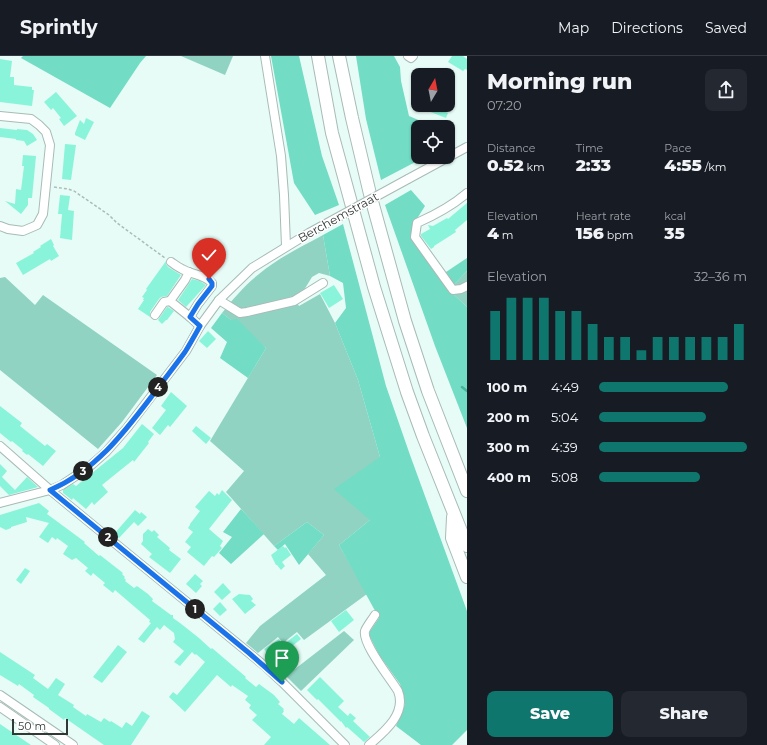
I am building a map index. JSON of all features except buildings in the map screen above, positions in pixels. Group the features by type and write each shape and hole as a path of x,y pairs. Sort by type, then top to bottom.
{"highway":[{"path":"318,56 332,132 374,287 407,392 453,514 467,546"},
{"path":"339,56 368,187 403,314 428,391 467,491"},
{"path":"453,514 452,538 467,577"}],"street":[{"path":"265,56 281,156 286,246"},
{"path":"408,56 411,58 413,56"},
{"path":"0,116 31,119 46,132 50,145 43,214 37,225 23,231 8,229 0,226"},
{"name":"Berchemstraat","path":"0,503 50,490 62,485 89,467 127,428 186,351 200,326 219,300 252,268 309,233 467,147"},
{"path":"467,193 436,214 417,223 415,237 453,290 461,289 467,286"},
{"path":"171,262 182,269 209,279 212,283 212,286 190,317"},
{"path":"155,315 164,302 170,301 189,272"},
{"path":"219,300 240,313 294,301 323,283"},
{"path":"170,301 200,326"},
{"path":"0,446 50,490 282,682 345,745"},
{"path":"369,745 394,721 400,703 398,691 374,657 365,636 366,630 375,615"},
{"path":"0,695 73,745"},
{"path":"0,707 55,745"},
{"path":"22,722 27,713"}],"path":[{"path":"46,185 74,191 108,215 117,224 171,262"}],"green space":[{"path":"23,56 146,56 110,108 21,58"},
{"path":"181,56 233,56 225,75"},
{"path":"271,56 299,56 322,156 339,205 315,215 294,183"},
{"path":"356,56 394,56 400,67 401,81 409,116 418,120 411,120 412,164 381,180 366,119"},
{"path":"411,190 425,206 413,225 440,276 467,258 467,271 449,290 467,307 467,428 435,346 385,205"},
{"path":"343,224 386,386 467,611 467,730 452,745 421,745 396,726 405,704 400,684 379,655 369,635 379,618 339,545 370,520 334,489 380,457 358,380 335,323 346,308 343,283 330,276 323,235"},
{"path":"323,235 330,276 319,273 312,277 304,290 294,298 299,306 320,294 335,323 358,380 380,457 370,520 339,545 367,594 304,640 297,632 283,643 278,637 258,653 246,643 260,626 326,575 308,554 324,535 307,522 274,546 226,492 244,471 210,441 266,348 222,313 244,287 266,268"},
{"path":"467,271 467,307 449,290"},
{"path":"5,277 35,305 43,295 157,375 122,422 98,449 0,370 0,278"},
{"path":"222,313 231,320 237,319 266,348 248,378 220,358 227,342 211,328"},
{"path":"241,509 264,534 231,564 219,553 232,537 223,532"},
{"path":"307,522 324,535 299,565 285,544 278,550 274,546"},
{"path":"344,631 354,640 301,691 286,676"}],"waterway":[{"path":"462,387 467,391"}],"route":[{"path":"209,279 212,286 190,317 200,326 186,351 127,428 106,452 89,467 62,485 50,490 266,667 282,682"}]}
